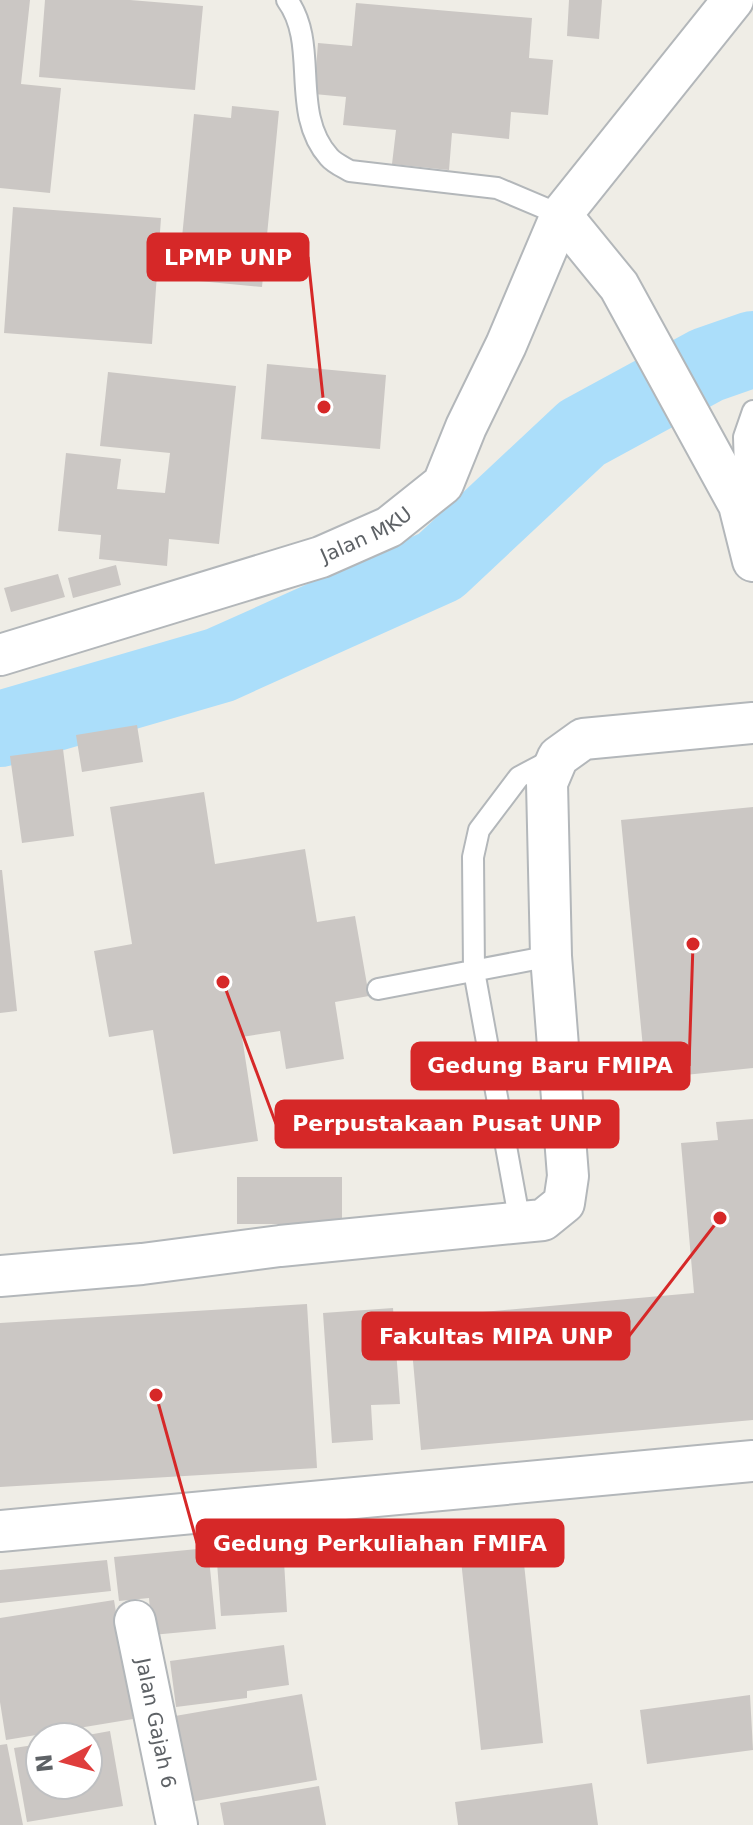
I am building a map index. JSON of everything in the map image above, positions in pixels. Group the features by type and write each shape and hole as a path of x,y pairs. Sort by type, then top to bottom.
{"street":[{"name":"Jalan MKU","path":"0,655 321,557 389,527 443,484 561,215 733,0"},
{"path":"561,215 619,286 746,535"},
{"path":"0,1276 142,1264 280,1246 543,1220 564,1203 568,1176 551,956 547,783 558,757 583,739 753,723"},
{"path":"0,1531 753,1461"},
{"name":"Jalan Gajah 6","path":"135,1621 177,1825"}],"lane":[{"path":"287,0 295,12 302,34 309,119 330,158 350,171 497,188 561,215"},
{"path":"746,535 744,437 753,411"},
{"path":"520,1223 474,971 473,857 479,830 519,777 558,757"},
{"path":"378,989 551,956"}],"building":[{"path":"0,0 30,0 21,84 61,88 50,193 0,188"},
{"path":"45,0 130,0 203,6 195,90 39,77"},
{"path":"569,0 602,0 599,39 567,36"},
{"path":"356,3 532,18 529,58 553,60 548,115 511,112 509,139 452,133 449,170 392,164 396,130 343,125 346,97 314,94 318,43 352,46"},
{"path":"232,106 279,111 262,287 178,279 194,114 231,118"},
{"path":"13,207 161,218 152,344 4,333"},
{"path":"267,364 386,375 380,449 261,439"},
{"path":"108,372 236,386 219,544 169,539 167,566 99,559 101,535 58,531 66,453 121,459 117,489 165,493 170,453 100,446"},
{"path":"116,565 121,585 73,598 68,578"},
{"path":"58,574 65,597 11,612 4,588"},
{"path":"137,725 143,762 82,772 76,735"},
{"path":"63,749 74,836 22,843 10,756"},
{"path":"204,792 215,864 305,849 317,922 355,916 369,996 335,1002 344,1059 286,1069 280,1031 242,1037 258,1141 173,1154 153,1030 109,1037 94,951 132,944 110,807"},
{"path":"753,807 753,1068 646,1079 621,820"},
{"path":"0,870 17,1011 0,1013"},
{"path":"753,1119 753,1420 421,1450 412,1350 431,1348 428,1317 694,1293 681,1143 718,1140 716,1122"},
{"path":"237,1177 342,1177 342,1224 237,1224"},
{"path":"307,1304 317,1468 0,1487 0,1323"},
{"path":"393,1308 400,1404 371,1405 373,1440 332,1443 323,1313"},
{"path":"283,1544 287,1612 221,1616 216,1549"},
{"path":"208,1548 216,1629 152,1635 149,1598 119,1601 114,1557"},
{"path":"523,1554 543,1743 481,1750 461,1560"},
{"path":"107,1560 111,1591 0,1603 0,1570"},
{"path":"114,1600 133,1719 104,1724 104,1721 24,1721 24,1737 6,1740 0,1702 0,1618"},
{"path":"284,1645 289,1685 247,1691 247,1698 176,1707 170,1661"},
{"path":"302,1694 317,1780 190,1802 175,1716"},
{"path":"750,1695 753,1750 647,1764 640,1710"},
{"path":"110,1731 123,1806 27,1822 14,1748 24,1746 24,1801 104,1801 104,1732"},
{"path":"7,1744 23,1825 0,1825 0,1745"},
{"path":"592,1783 598,1825 458,1825 455,1802"},
{"path":"319,1786 326,1825 224,1825 220,1803"}],"waterway":[{"path":"0,729 220,665 440,566 582,433 707,365 753,349"}],"place":[{"name":"LPMP UNP","path":"324,407"},
{"name":"Gedung Baru FMIPA","path":"693,944"},
{"name":"Perpustakaan Pusat UNP","path":"223,982"},
{"name":"Fakultas MIPA UNP","path":"720,1218"},
{"name":"Gedung Perkuliahan FMIFA","path":"156,1395"}]}
